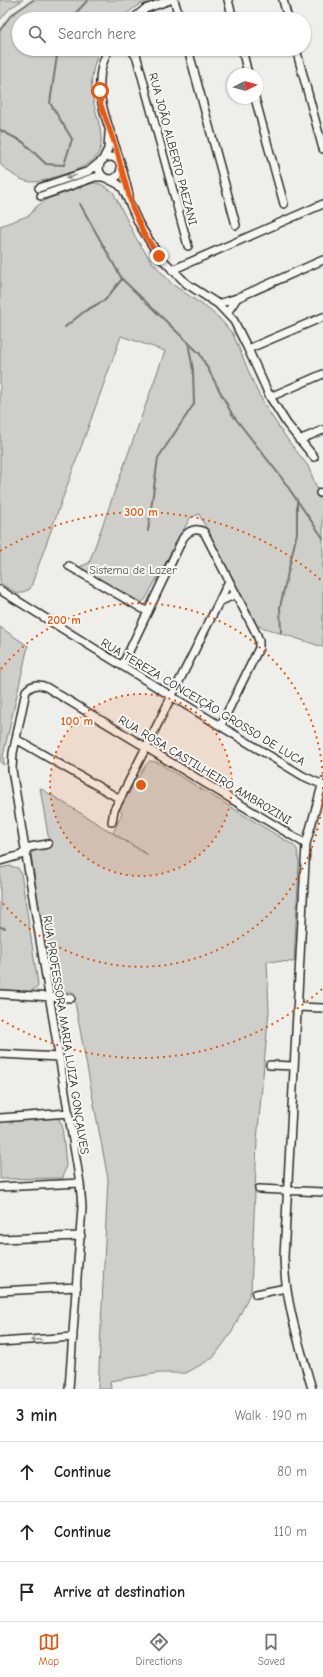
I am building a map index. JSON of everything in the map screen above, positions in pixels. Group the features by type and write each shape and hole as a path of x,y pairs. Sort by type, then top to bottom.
{"street":[{"path":"142,12 170,0"},
{"path":"174,0 178,12"},
{"path":"228,0 231,12"},
{"path":"283,0 286,12"},
{"path":"106,56 102,66 100,91 101,105 121,166 132,207"},
{"path":"190,56 236,225"},
{"path":"244,56 247,68"},
{"path":"298,56 323,149"},
{"name":"RUA JOÃO ALBERTO PAEZANI","path":"137,58 188,246"},
{"path":"257,104 284,204"},
{"path":"106,179 99,172 109,144 107,121"},
{"path":"39,188 89,171 108,157 114,158 121,166"},
{"path":"106,179 118,176 121,166"},
{"path":"41,196 94,177 106,179 121,186 144,234 159,256 186,284 218,304 227,313 239,330 270,397 287,424 314,457"},
{"path":"172,270 323,204"},
{"path":"218,304 237,298 323,260"},
{"path":"227,313 237,298"},
{"path":"248,349 323,317"},
{"path":"270,397 323,374"},
{"path":"299,440 323,430"},
{"path":"122,666 183,538 186,534 193,530 201,530 206,535 257,635 260,644 221,725"},
{"path":"69,566 148,612"},
{"path":"112,822 114,810 229,581"},
{"name":"RUA TEREZA CONCEIÇÃO GROSSO DE LUCA","path":"0,590 303,776 323,784"},
{"path":"219,602 236,594"},
{"name":"RUA ROSA CASTILHEIRO AMBROZINI","path":"29,688 39,685 46,687 306,844"},
{"name":"RUA PROFESSORA MARIA LUIZA GONÇALVES","path":"29,688 24,696 12,762 48,997 80,1183 82,1207 69,1389"},
{"path":"16,739 120,799"},
{"path":"312,1389 291,1312 286,1288 284,1257 306,844 323,784"},
{"path":"0,861 21,855 30,847 48,844"},
{"path":"0,994 71,998"},
{"path":"297,1007 323,1008"},
{"path":"0,1054 59,1057"},
{"path":"270,1065 294,1066"},
{"path":"0,1118 68,1113"},
{"path":"0,1187 80,1183"},
{"path":"259,1189 323,1192"},
{"path":"0,1239 81,1236"},
{"path":"0,1291 76,1287"},
{"path":"256,1294 286,1288"},
{"path":"0,1342 73,1337"}],"green space":[{"path":"0,0 23,0 10,8 0,20"},
{"path":"33,0 151,0 140,4 129,12 15,12"},
{"path":"12,14 12,56 97,56 92,76 93,101 101,134 100,149 97,156 89,163 78,169 38,182 25,181 13,175 0,164 0,30"},
{"name":"Sistema de Lazer","path":"93,183 101,184 113,192 137,240 152,262 172,284 207,308 219,318 233,334 256,389 267,409 287,439 308,466 323,503 323,647 255,625 199,514 190,518 145,600 142,602 139,603 79,567 89,563 165,351 121,336 30,589 18,594 0,583 0,226 30,215 36,207 47,199"},
{"path":"0,627 28,646 3,756 4,765 0,762"},
{"path":"150,761 157,762 293,845 297,849 299,863 294,962 267,961 269,1011 257,1140 251,1291 232,1332 213,1358 186,1373 159,1373 110,1381 111,1389 98,1389 108,1179 73,992 55,991 51,985 31,854 34,850 50,847 40,788 148,855 113,833 122,813 119,810 120,808 139,775"},
{"path":"10,866 18,868 21,873 38,984 37,988 29,992 0,990 0,868"},
{"path":"55,1118 59,1119 62,1125 66,1165 63,1178 0,1179 0,1122"}],"waterway":[{"path":"15,12 33,0"},
{"path":"77,12 88,0"},
{"path":"0,30 12,14"},
{"path":"0,130 23,142 46,164 64,165 72,139 50,103 57,56"},
{"path":"80,204 122,279 200,354 232,414 281,477 323,538"},
{"path":"65,327 85,311 105,300 122,279"},
{"path":"148,531 158,458 194,404 193,370 188,342"},
{"path":"281,632 280,607 297,533 297,501"},
{"path":"0,927 5,928"}],"route":[{"path":"100,91 101,105 116,148 132,207 144,234 159,256"}]}
